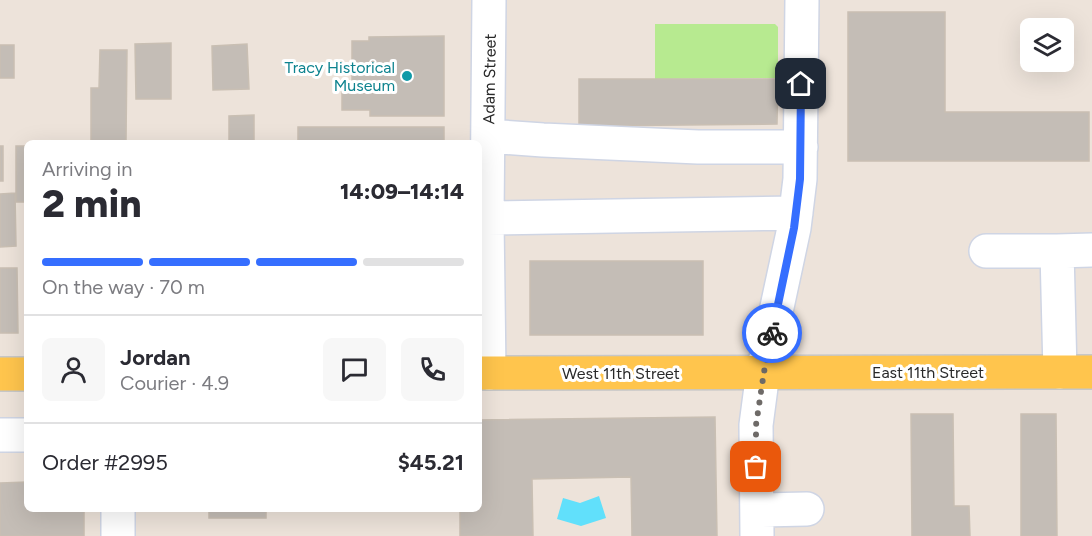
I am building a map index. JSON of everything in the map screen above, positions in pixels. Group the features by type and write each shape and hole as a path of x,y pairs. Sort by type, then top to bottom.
{"main road":[{"name":"East 11th Street","path":"764,372 1092,372"},
{"name":"West 11th Street","path":"484,373 764,372"},
{"path":"0,374 24,374"}],"street":[{"name":"Adam Street","path":"484,373 489,0"},
{"path":"802,0 800,179 796,213 764,372 756,425 757,523 807,509"},
{"path":"488,136 698,147 801,147"},
{"path":"487,218 796,213"},
{"path":"986,251 1092,250"},
{"path":"1057,251 1060,372"},
{"path":"0,435 24,435"},
{"path":"118,512 118,536"}],"green space":[{"path":"655,24 775,24 778,27 778,78 655,79"}],"water":[{"path":"599,496 606,518 581,526 557,519 563,498 580,503"}],"building":[{"path":"848,12 945,12 945,112 1089,112 1089,161 848,161"},
{"path":"444,36 444,116 370,116 370,110 342,110 342,86 352,86 352,41 369,41 369,37"},
{"path":"171,43 171,99 136,99 135,44"},
{"path":"247,44 249,89 213,90 212,46"},
{"path":"0,45 14,45 14,78 0,78"},
{"path":"100,50 127,50 126,140 91,140 91,88 99,88"},
{"path":"579,79 778,79 777,124 579,126"},
{"path":"254,115 254,140 229,140 229,116"},
{"path":"298,127 444,127 444,140 298,140"},
{"path":"0,146 3,146 3,181 0,181"},
{"path":"16,146 24,146 24,202 16,202"},
{"path":"15,193 16,246 0,247 0,194"},
{"path":"530,261 703,261 703,335 530,335"},
{"path":"0,268 17,268 18,333 0,333"},
{"path":"911,414 953,414 954,506 969,506 970,536 912,536"},
{"path":"1021,414 1056,414 1057,536 1021,536"},
{"path":"715,417 717,536 632,536 631,477 532,479 533,536 460,536 460,512 482,512 482,420"},
{"path":"24,482 24,512 84,512 84,536 0,536 0,483"},
{"path":"209,512 266,512 266,518 209,518"}],"way so far":[{"path":"756,467 756,425 772,333"}],"place":[{"name":"Tracy Historical Museum","path":"407,76"}],"route":[{"path":"772,333 794,228 800,179 801,84"}]}
